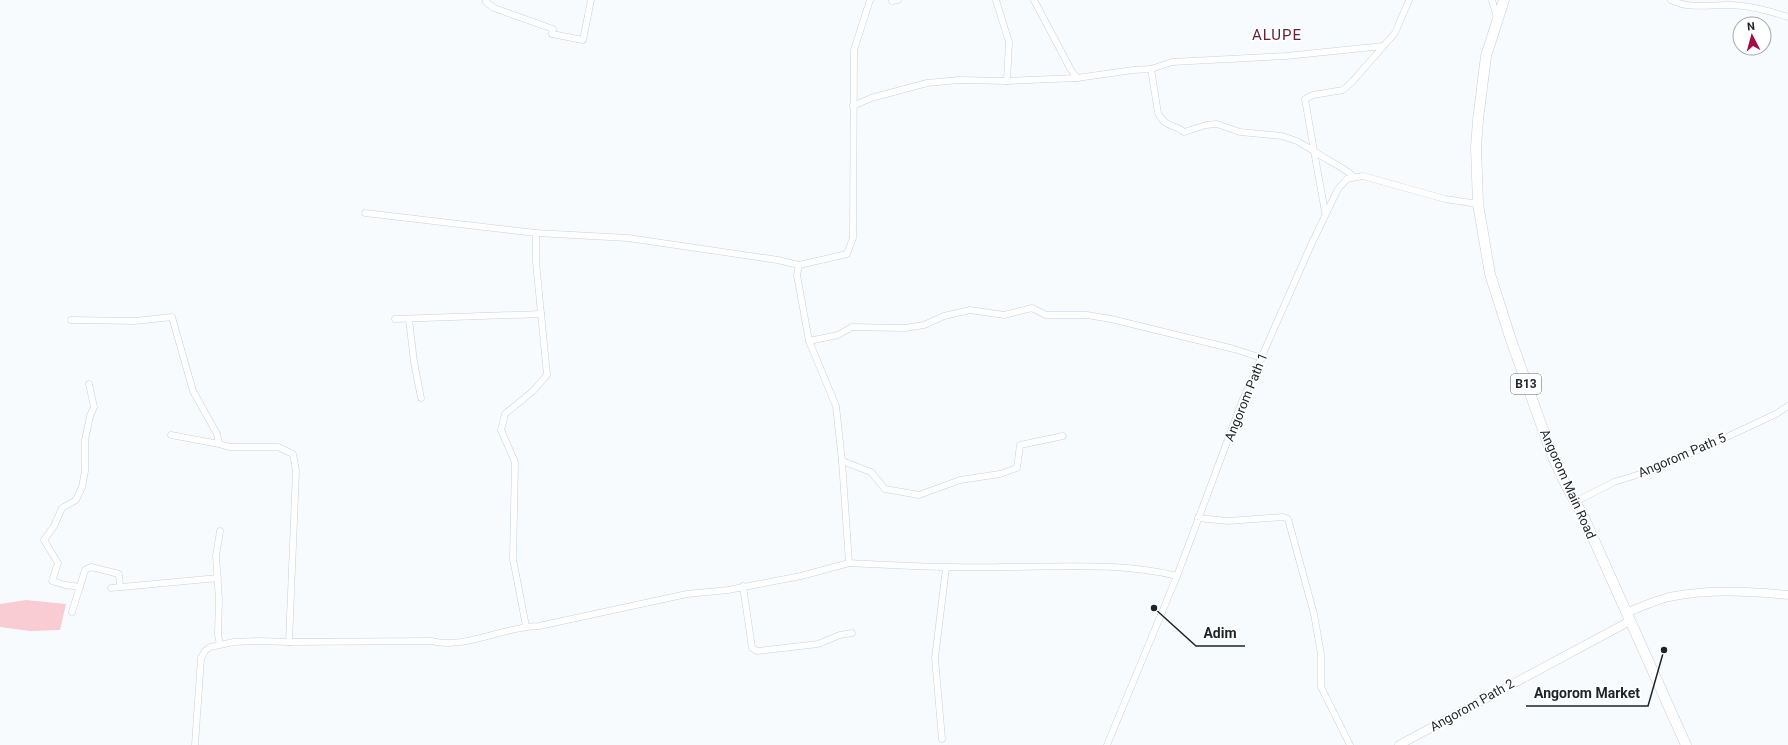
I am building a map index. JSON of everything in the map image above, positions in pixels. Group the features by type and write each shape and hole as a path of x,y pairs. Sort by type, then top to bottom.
{"highway":[{"name":"Angorom Main Road","path":"1504,0 1486,56 1482,77 1476,147 1478,204 1490,274 1498,305 1552,455 1686,745"}],"street":[{"path":"486,0 486,2 494,8 553,29 552,34 583,40 591,0"},
{"path":"365,213 536,232 628,238 778,260 799,265 847,254 853,238 854,50 870,0"},
{"path":"996,0 1009,42 1007,81"},
{"path":"1034,0 1071,70 1078,78"},
{"path":"1326,212 1305,99 1313,95 1343,90 1395,33 1409,0"},
{"path":"1492,0 1497,18"},
{"path":"1671,0 1688,6 1700,7 1734,5 1788,17"},
{"path":"853,106 871,98 927,83 959,80 1007,81 1078,78 1133,70 1151,69 1172,62 1286,56 1384,46"},
{"path":"1151,69 1158,113 1161,120 1170,126 1180,128 1184,132 1206,125 1217,124 1240,132 1282,136 1297,141 1341,169 1347,170 1354,176 1373,178 1445,199 1478,204"},
{"name":"Angorom Path 1","path":"1107,745 1177,576 1243,399 1326,212 1342,184 1354,176"},
{"path":"526,626 513,559 515,462 501,430 505,414 532,391 547,375 541,314 536,232"},
{"path":"799,265 796,275 809,341 836,406 842,461 849,563"},
{"path":"809,341 838,335 852,327 905,328 924,324 944,316 970,310 1004,315 1032,308 1046,315 1087,315 1111,319 1234,349 1262,358"},
{"path":"394,319 541,314"},
{"path":"71,320 135,321 172,317 193,391 217,434 219,444"},
{"path":"409,319 414,362 421,398"},
{"path":"80,587 64,585 52,581 58,563 44,540 54,526 62,508 76,500 82,487 85,471 85,440 90,416 94,407 89,384"},
{"name":"Angorom Path 5","path":"1575,502 1614,482 1653,470 1703,448 1776,414 1788,406"},
{"path":"171,435 230,447 278,447 292,454 296,471 289,642"},
{"path":"842,461 871,472 885,489 919,495 960,480 1000,474 1017,468 1020,445 1063,436"},
{"path":"1198,518 1228,521 1283,517 1288,519 1314,614 1321,654 1321,687 1350,745"},
{"path":"220,531 216,556 218,578 218,635 220,644"},
{"path":"196,745 201,658 205,651 220,644 259,641 431,641 442,644 455,643 526,626 539,626 687,594 801,576 849,563 946,568 1118,566 1149,569 1177,576"},
{"path":"72,612 85,570 90,567 119,574 120,586"},
{"path":"942,739 935,658 946,568"},
{"path":"111,588 218,578"},
{"path":"743,586 752,648 757,651 818,644 840,635 852,633"},
{"name":"Angorom Path 2","path":"1399,745 1628,617 1668,598 1702,593 1747,592 1788,595"}],"shaded area":[{"path":"26,600 66,604 60,630 30,631 0,627 0,604"}],"place":[{"name":"Adim","path":"1154,608"},
{"name":"Angorom Market","path":"1664,650"}],"district":[{"name":"ALUPE","path":"1277,35"}]}
